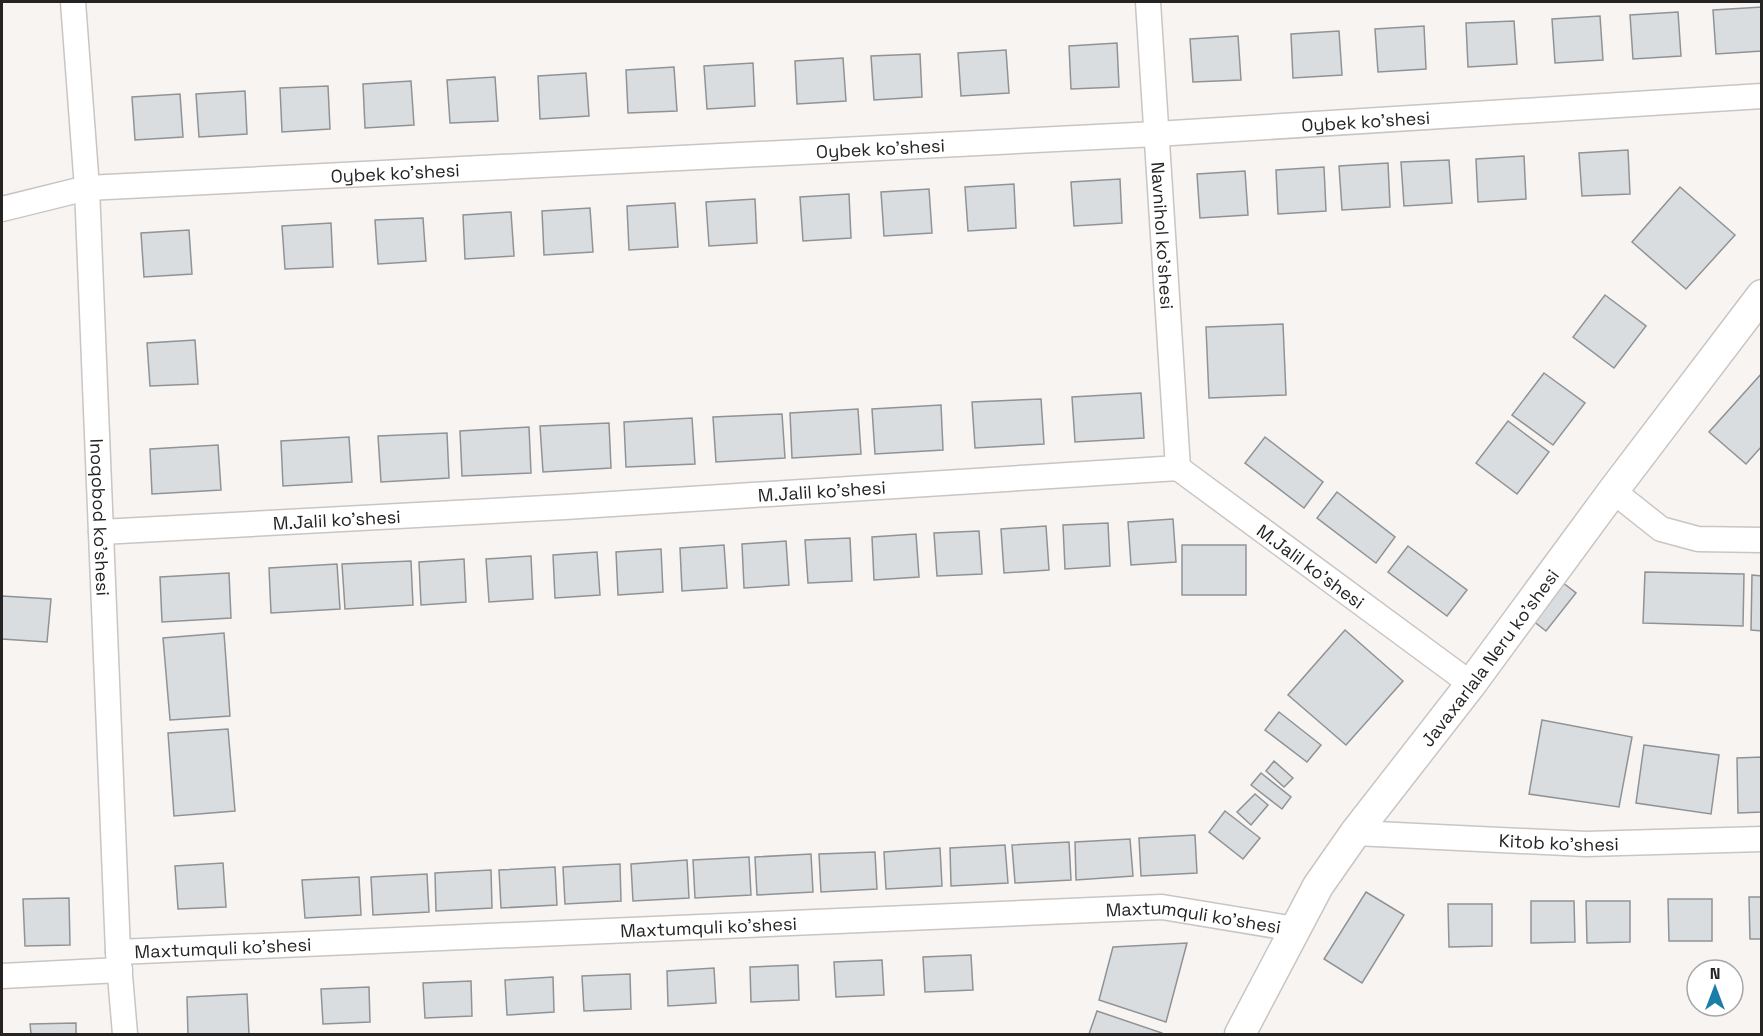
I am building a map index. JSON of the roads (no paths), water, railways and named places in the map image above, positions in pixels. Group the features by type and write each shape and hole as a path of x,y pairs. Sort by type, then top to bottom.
{"street":[{"name":"Inoqobod ko'shesi","path":"73,2 87,188 119,961 125,1035"},
{"name":"Navnihol ko'shesi","path":"1148,2 1178,468"},
{"name":"Oybek ko'shesi","path":"2,209 87,188 1156,134 1761,96"},
{"name":"Javaxarlala Neru ko'shesi","path":"1240,1035 1318,886 1355,833 1471,684 1761,295"},
{"name":"M.Jalil ko'shesi","path":"101,532 565,507 1178,468 1471,684"},
{"path":"1613,491 1661,529 1698,538 1761,540"},
{"name":"Kitob ko'shesi","path":"1355,833 1586,844 1761,839"},
{"name":"Maxtumquli ko'shesi","path":"2,976 119,961 1161,907 1295,929"}]}
